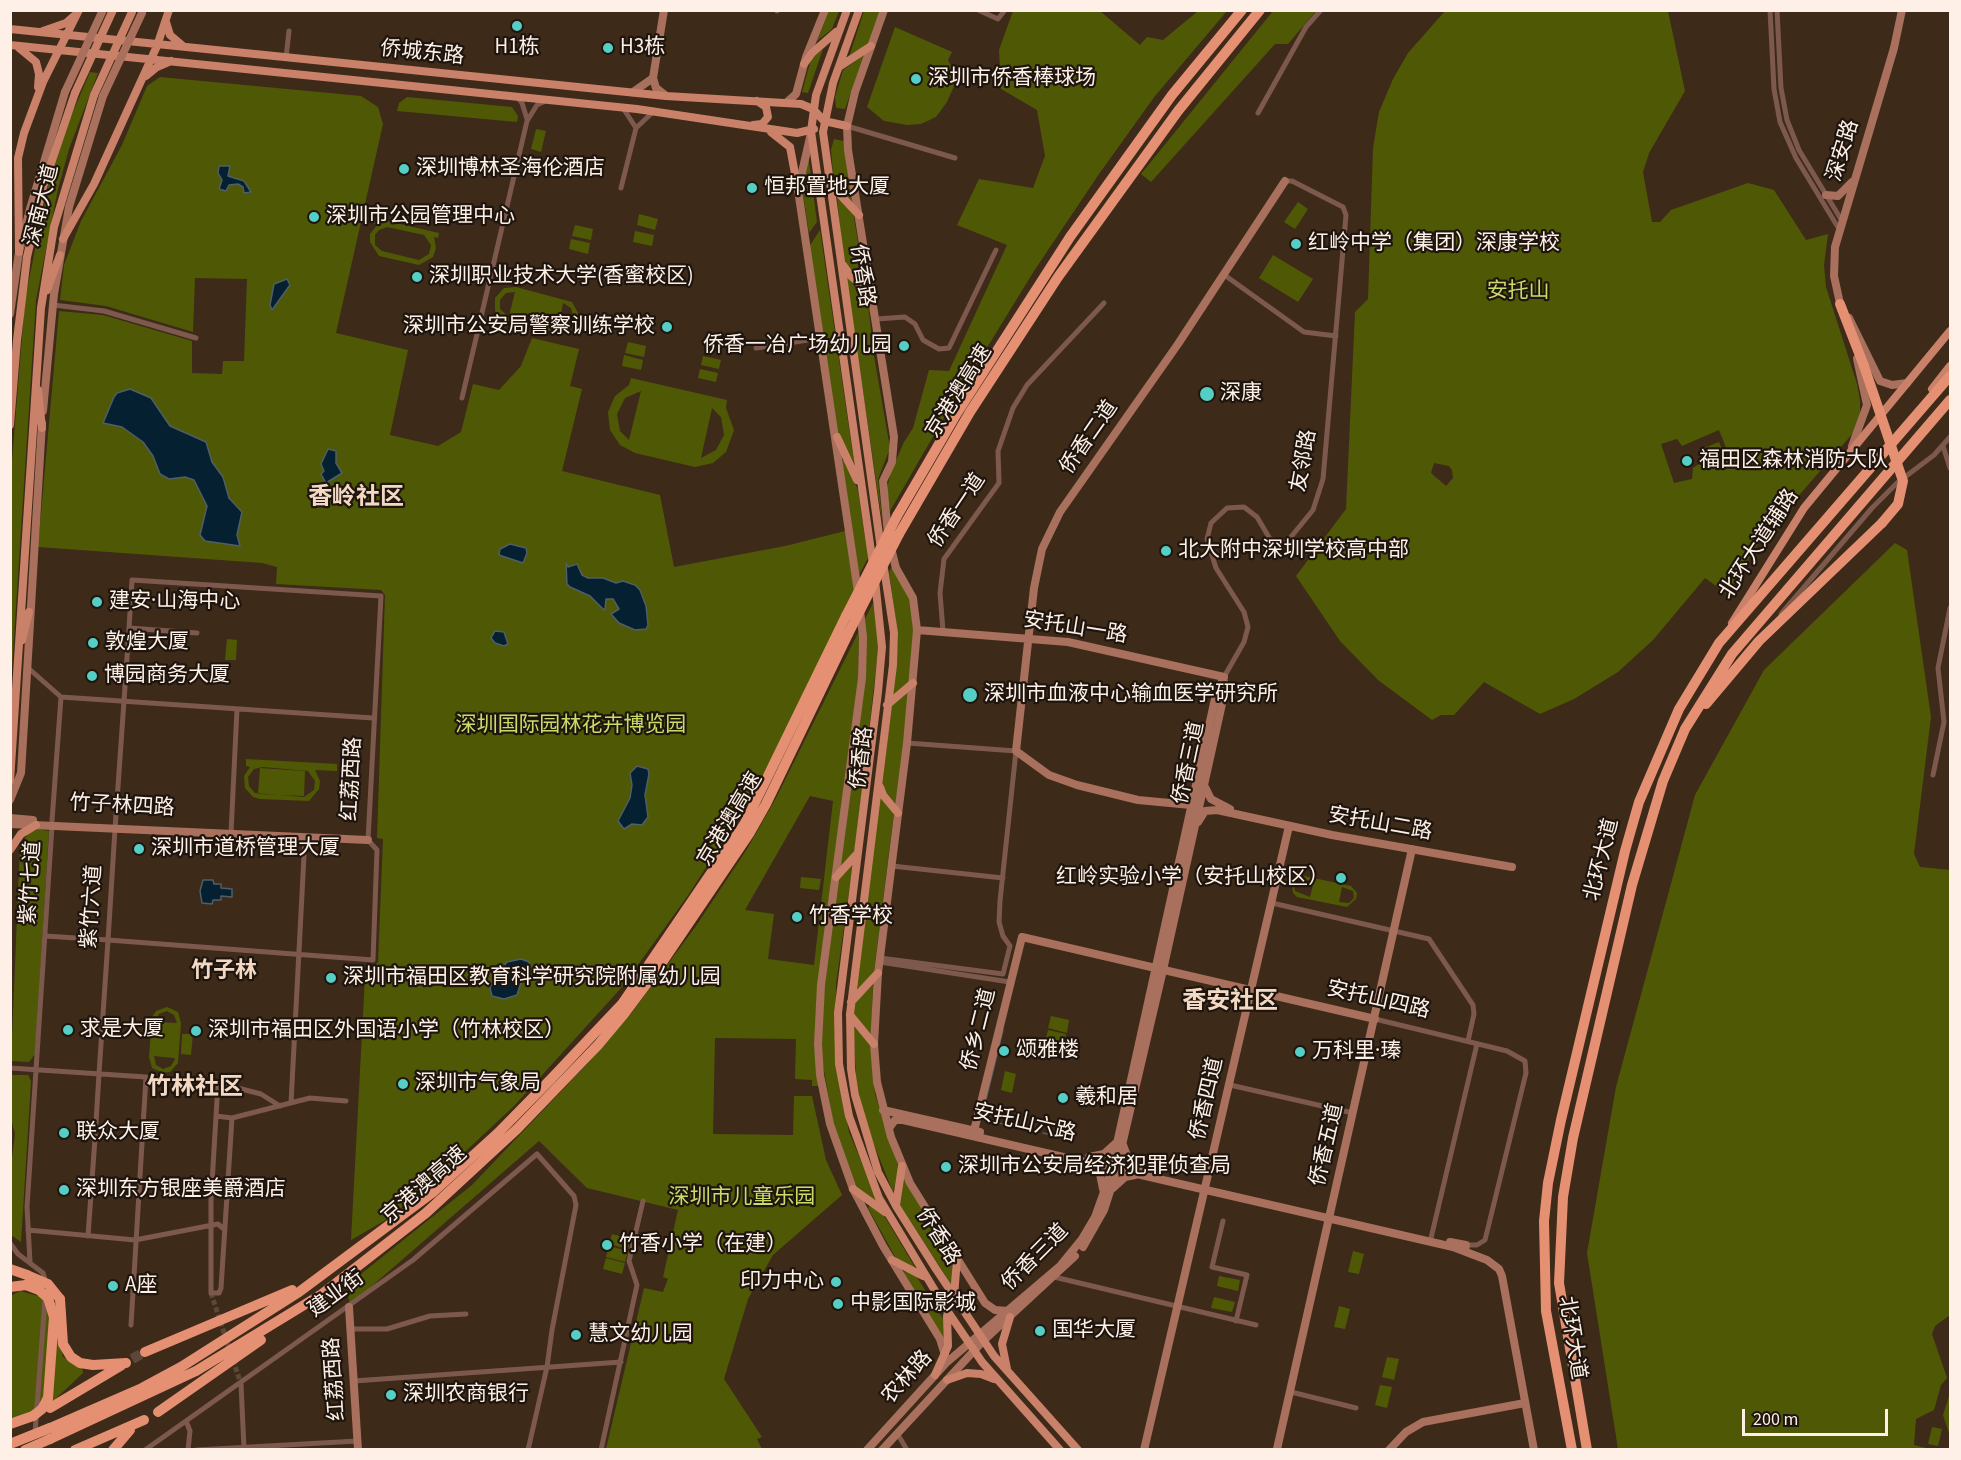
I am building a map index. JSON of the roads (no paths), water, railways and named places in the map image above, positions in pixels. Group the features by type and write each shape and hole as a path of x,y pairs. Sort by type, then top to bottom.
{"highway":[{"name":"京港澳高速","path":"25,1449 50,1433 181,1367 334,1268 462,1168 622,1004 745,823 897,516 957,413 1070,237 1172,95 1242,10"},
{"name":"京港澳高速","path":"10,1444 50,1433 196,1371 322,1294 398,1236 487,1158 598,1045 657,970 749,834 899,534 970,412 1058,277 1179,111 1260,10"},
{"path":"1674,752 1721,684 1760,641 1882,523 1898,504 1903,481 1864,366 1840,304"},
{"name":"北环大道","path":"1572,1449 1553,1355 1543,1282 1544,1221 1548,1183 1634,819 1665,735 1692,684 1719,643 1950,376"},
{"name":"北环大道","path":"1587,1449 1559,1283 1563,1197 1573,1138 1632,885 1655,805 1674,752 1700,703 1732,654 1950,400"},
{"path":"145,1353 189,1332 258,1307 334,1268"},
{"path":"10,1269 48,1298 54,1317 49,1403"},
{"path":"10,1287 27,1280 48,1284 60,1299 63,1344 71,1357 80,1363 93,1365 129,1361 49,1403 33,1416 10,1424"},
{"path":"158,1413 322,1294"},
{"path":"75,1449 144,1420"},
{"path":"113,1449 134,1426"}],"main road":[{"path":"37,32 66,23 78,10"},
{"path":"19,252 18,158 24,132 36,99 78,10"},
{"name":"深南大道","path":"11,422 17,340 27,257 43,187 70,93 113,10"},
{"name":"侨香路","path":"847,10 813,109 811,131 882,640 878,692 841,975 839,1064 854,1136 889,1217 971,1348 1060,1449"},
{"name":"侨香路","path":"859,10 837,70 824,121 828,180 894,633 893,665 851,1002 851,1069 855,1095 879,1172 896,1206 981,1339 1078,1449"},
{"name":"深南大道","path":"10,781 35,364 54,227 99,96 138,12"},
{"path":"63,239 94,184 157,46 167,15"},
{"path":"167,15 167,29 173,39 189,49"},
{"path":"804,64 842,24"},
{"name":"侨城东路","path":"10,29 157,46 666,96 787,102 813,109"},
{"path":"11,45 26,52 36,62 39,82 36,99"},
{"name":"侨城东路","path":"11,45 655,111 797,133 811,131"},
{"path":"837,70 846,61 865,52 871,46"},
{"path":"140,83 152,71 172,61"},
{"path":"743,126 762,124 767,120 768,110 754,100"},
{"path":"813,109 824,121 847,126"},
{"path":"811,131 824,121"},
{"path":"765,129 790,147 798,190"},
{"path":"828,180 833,190 859,215"},
{"path":"41,308 60,255"},
{"path":"840,259 851,276 872,295"},
{"name":"北环大道辅路","path":"1719,643 1785,534 1849,452 1910,382 1950,331"},
{"path":"35,364 42,428"},
{"path":"1854,487 1950,366"},
{"path":"837,437 861,488"},
{"path":"18,658 29,612"},
{"path":"887,706 913,683"},
{"path":"852,752 867,773"},
{"path":"879,782 883,795 898,813"},
{"path":"10,850 21,834 36,825"},
{"path":"836,877 857,854"},
{"path":"851,1002 878,974"},
{"path":"850,1014 874,1044"},
{"path":"896,1206 902,1166"},
{"path":"853,1189 889,1217"},
{"path":"954,1296 957,1258"},
{"path":"892,1260 927,1279"},
{"path":"935,1375 945,1356 950,1334 946,1309"},
{"path":"1008,1372 1002,1344 1009,1314"},
{"path":"946,1380 959,1374 972,1373 999,1382"}],"street":[{"path":"10,314 19,252 46,150 103,10"},
{"path":"664,10 652,78 656,88 666,96"},
{"path":"787,102 795,94 825,10"},
{"path":"884,10 847,126 848,150 894,437 892,462 883,481 884,506 892,558 913,598 917,630 907,743 878,974 874,1044 877,1082 883,1110 902,1166 988,1306 1009,1314"},
{"path":"978,10 999,19 1005,10"},
{"path":"1258,113 1306,27 1321,10"},
{"path":"1770,10 1774,89 1780,122 1796,158 1840,225"},
{"path":"1777,10 1781,88 1787,120 1799,150 1826,195 1840,225"},
{"name":"深安路","path":"1849,452 1864,416 1866,394 1840,304 1834,266 1840,225 1894,48 1902,10"},
{"path":"286,58 288,31"},
{"path":"633,92 652,78"},
{"path":"10,800 21,773 25,666 53,305 74,186 99,96"},
{"path":"516,97 522,103 527,120"},
{"path":"462,399 527,120 537,105 547,100"},
{"path":"623,108 636,128"},
{"path":"621,188 636,128 646,116 655,111"},
{"path":"847,126 955,158"},
{"path":"811,131 798,190 853,543 863,637 862,678 821,985 818,1044 820,1075 830,1124 853,1189 892,1260 940,1339 945,1356"},
{"path":"1826,195 1839,196 1854,178"},
{"name":"友邻路","path":"1224,677 1244,642 1248,627 1244,612 1216,568 1208,539 1210,524 1216,515 1227,508 1244,507 1257,517 1270,539 1286,543 1313,510 1323,479 1346,215 1343,207 1292,181 1284,181"},
{"name":"侨香二道","path":"1016,751 1036,571 1051,528 1284,181"},
{"path":"876,319 905,318 915,324 923,340 939,349 949,348 996,250"},
{"path":"1223,273 1304,332 1336,336"},
{"name":"侨香一道","path":"943,631 940,599 944,559 999,483 998,451 1013,408 1027,385 1104,303"},
{"path":"1840,304 1859,333 1872,369 1880,381 1897,386 1910,382"},
{"path":"53,305 104,311 196,338"},
{"path":"756,348 821,338"},
{"path":"1760,641 1872,508 1943,446 1950,437"},
{"path":"1943,446 1950,468"},
{"name":"紫竹六道","path":"88,1236 132,580 381,596"},
{"name":"红荔西路","path":"299,955 373,960 377,850 368,840 381,596"},
{"path":"1933,775 1944,722 1938,668 1950,608"},
{"path":"129,628 197,633"},
{"name":"安托山一路","path":"917,630 1028,637 1068,642 1224,677"},
{"path":"25,666 61,697 373,718"},
{"name":"侨香三道","path":"1159,969 1205,782 1224,695 1224,677"},
{"name":"侨香三道","path":"1052,1276 1082,1239 1102,1201 1114,1166 1159,969 1191,805 1216,694 1224,677"},
{"name":"紫竹七道","path":"30,1262 28,1230 36,1070 61,697"},
{"path":"231,833 237,709"},
{"path":"907,743 1016,751 1049,775 1077,785 1138,800 1191,805"},
{"path":"880,960 1003,975 1010,946 1003,936 999,922 1016,751"},
{"path":"1205,782 1206,791 1211,800 1242,814"},
{"path":"1194,831 1201,815 1208,810 1242,814"},
{"name":"安托山二路","path":"1242,814 1289,826 1512,867"},
{"name":"竹子林四路","path":"10,818 217,835 231,833 368,840"},
{"name":"竹子林四路","path":"10,824 52,823"},
{"name":"侨香四道","path":"1144,1449 1289,826"},
{"path":"291,1103 305,837"},
{"name":"侨香五道","path":"1277,1449 1412,849"},
{"path":"892,866 1003,878"},
{"path":"1272,903 1424,937 1436,946 1473,1005 1468,1041"},
{"path":"45,936 299,955"},
{"name":"安托山四路","path":"1022,937 1468,1041 1515,1055 1525,1061 1526,1073 1485,1240 1465,1248"},
{"name":"侨乡二道","path":"974,1131 1022,937"},
{"path":"880,960 1010,982"},
{"path":"1431,1238 1477,1044"},
{"path":"10,1068 146,1077 131,1324"},
{"path":"232,1118 221,1288 219,1293 211,1293 213,1226 211,1200 218,1083 261,1095 280,1106"},
{"path":"1230,1085 1353,1113"},
{"path":"216,1116 232,1118 310,1098 346,1101"},
{"name":"安托山六路","path":"883,1110 1465,1248"},
{"name":"安托山六路","path":"889,1128 895,1120 903,1120 1086,1159"},
{"path":"1102,1201 1102,1177 1086,1159 1107,1153 1121,1139 1127,1158 1142,1172"},
{"name":"建业街","path":"145,1449 241,1384 413,1260 537,1154 577,1200 547,1367"},
{"name":"侨香三道","path":"981,1339 1052,1276 1089,1239 1110,1194 1114,1166"},
{"path":"1110,1194 1125,1177 1142,1172"},
{"path":"601,1449 636,1285 629,1261 643,1201"},
{"name":"安托山六路","path":"1331,1216 1431,1238 1465,1248 1495,1265 1502,1276 1525,1403"},
{"path":"1223,1221 1212,1267 1247,1275 1236,1321"},
{"path":"28,1230 135,1240 218,1224 225,1230"},
{"path":"10,1243 18,1254 43,1273 46,1282 34,1449"},
{"path":"1052,1276 1256,1325"},
{"name":"红荔西路","path":"349,1307 358,1445"},
{"path":"351,1329 387,1329 430,1316 466,1314"},
{"name":"农林路","path":"867,1449 935,1375 981,1339"},
{"name":"农林路","path":"882,1449 946,1380 971,1348"},
{"path":"354,1381 621,1362"},
{"path":"528,1449 547,1367"},
{"path":"241,1384 244,1448"},
{"path":"1291,1392 1356,1408"},
{"path":"1389,1449 1413,1426 1431,1419 1525,1403 1534,1449"},
{"path":"186,1421 190,1431 188,1449"},
{"path":"897,1433 907,1449"},
{"path":"197,1449 358,1445"}],"water":[{"path":"219,166 230,166 228,176 244,181 251,192 244,193 243,187 238,184 229,185 226,191 219,189 222,180 218,173"},
{"path":"287,279 290,285 272,310 270,305 274,284"},
{"path":"130,389 151,398 170,426 206,442 212,462 223,477 229,498 242,512 237,535 240,546 205,541 200,535 207,506 194,480 185,477 169,479 160,474 153,456 143,442 122,427 103,423 117,393"},
{"path":"328,449 336,451 336,463 342,473 326,483 321,474 324,471 321,464"},
{"path":"510,544 526,548 527,553 523,563 499,555 500,549"},
{"path":"566,563 568,567 577,564 582,575 588,578 603,578 616,583 623,581 635,585 640,590 646,606 648,625 646,629 635,630 619,623 611,614 619,609 613,599 606,599 605,610 590,596 570,587 567,584"},
{"path":"495,631 504,632 508,644 504,646 495,643 491,638"},
{"path":"637,766 648,769 645,795 648,817 642,825 632,824 624,829 618,821 630,798 632,785 630,773"},
{"path":"203,880 213,880 214,884 221,884 221,888 232,889 232,897 221,896 221,900 213,900 212,904 202,903 200,891"},
{"path":"521,959 529,962 530,967 523,976 517,995 504,999 492,996 490,988 494,978 507,962"}],"waterway":[{"path":"1003,1030 982,1116 984,1120 1013,1126"},
{"path":"1021,1128 1038,1132"},
{"path":"1043,1133 1067,1138"}],"tunnel":[{"path":"211,1293 230,1351"},
{"path":"132,1359 145,1352"},
{"path":"233,1360 241,1384"}],"place":[{"name":"H1栋","path":"517,26"},
{"name":"H3栋","path":"608,48"},
{"name":"深圳市侨香棒球场","path":"916,79"},
{"name":"深圳博林圣海伦酒店","path":"404,169"},
{"name":"恒邦置地大厦","path":"752,188"},
{"name":"深圳市公园管理中心","path":"314,217"},
{"name":"红岭中学（集团）深康学校","path":"1296,244"},
{"name":"深圳职业技术大学(香蜜校区)","path":"417,277"},
{"name":"深圳市公安局警察训练学校","path":"667,327"},
{"name":"侨香一冶广场幼儿园","path":"904,346"},
{"name":"深康","path":"1207,394"},
{"name":"福田区森林消防大队","path":"1687,461"},
{"name":"北大附中深圳学校高中部","path":"1166,551"},
{"name":"建安·山海中心","path":"97,602"},
{"name":"敦煌大厦","path":"93,643"},
{"name":"博园商务大厦","path":"92,676"},
{"name":"深圳市血液中心输血医学研究所","path":"970,695"},
{"name":"深圳市道桥管理大厦","path":"139,849"},
{"name":"红岭实验小学（安托山校区）","path":"1341,878"},
{"name":"竹香学校","path":"797,917"},
{"name":"深圳市福田区教育科学研究院附属幼儿园","path":"331,978"},
{"name":"求是大厦","path":"68,1030"},
{"name":"深圳市福田区外国语小学（竹林校区）","path":"196,1031"},
{"name":"颂雅楼","path":"1004,1051"},
{"name":"万科里·瑧","path":"1300,1052"},
{"name":"深圳市气象局","path":"403,1084"},
{"name":"羲和居","path":"1063,1098"},
{"name":"联众大厦","path":"64,1133"},
{"name":"深圳市公安局经济犯罪侦查局","path":"946,1167"},
{"name":"深圳东方银座美爵酒店","path":"64,1190"},
{"name":"竹香小学（在建）","path":"607,1245"},
{"name":"印力中心","path":"836,1282"},
{"name":"A座","path":"113,1286"},
{"name":"中影国际影城","path":"838,1304"},
{"name":"国华大厦","path":"1040,1331"},
{"name":"慧文幼儿园","path":"576,1335"},
{"name":"深圳农商银行","path":"391,1395"}],"district":[{"name":"香岭社区","path":"356,499"},
{"name":"竹子林","path":"224,972"},
{"name":"香安社区","path":"1230,1003"},
{"name":"竹林社区","path":"195,1089"}],"park label":[{"name":"安托山","path":"1518,292"},
{"name":"深圳国际园林花卉博览园","path":"571,726"},
{"name":"深圳市儿童乐园","path":"742,1198"}]}
